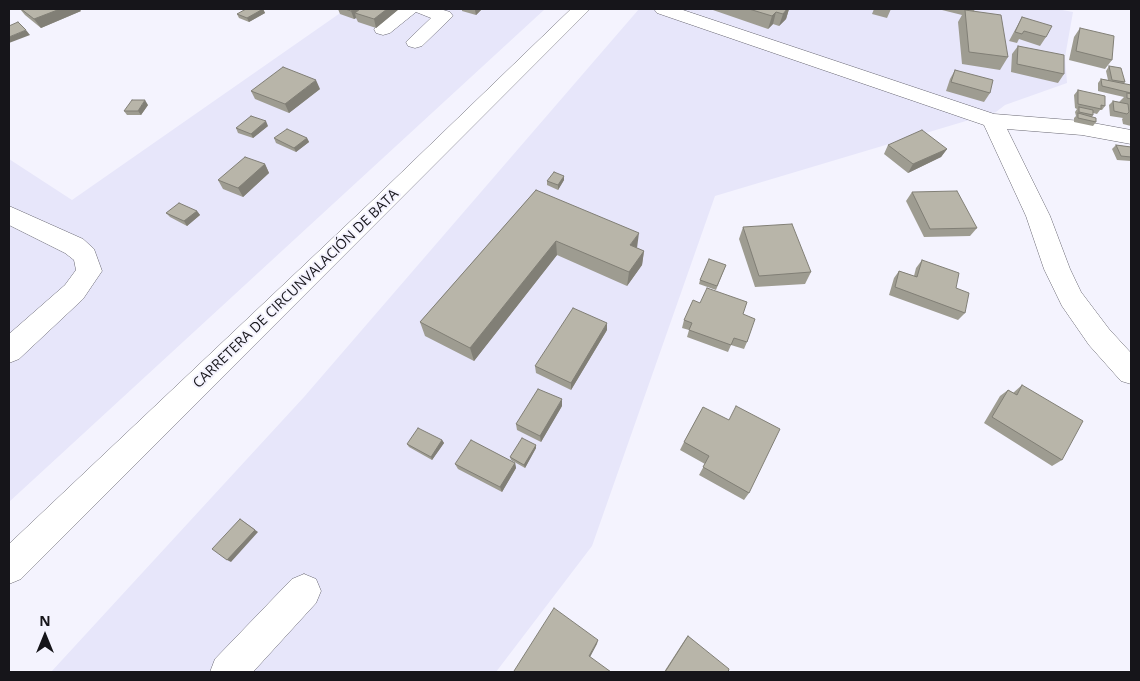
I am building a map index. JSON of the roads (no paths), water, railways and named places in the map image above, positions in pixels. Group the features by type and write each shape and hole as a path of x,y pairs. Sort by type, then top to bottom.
{"street":[{"path":"383,29 408,9"},
{"path":"415,42 444,16 423,9"},
{"name":"CARRETERA DE CIRCUNVALACIÓN DE BATA","path":"9,567 382,206 581,9"},
{"path":"663,9 667,12 992,121 1082,128 1131,137"},
{"path":"992,121 1038,216 1057,269 1071,299 1099,337 1131,372"},
{"path":"9,215 74,246 85,256 89,271 74,292 9,352"},
{"path":"228,672 304,591"}]}
